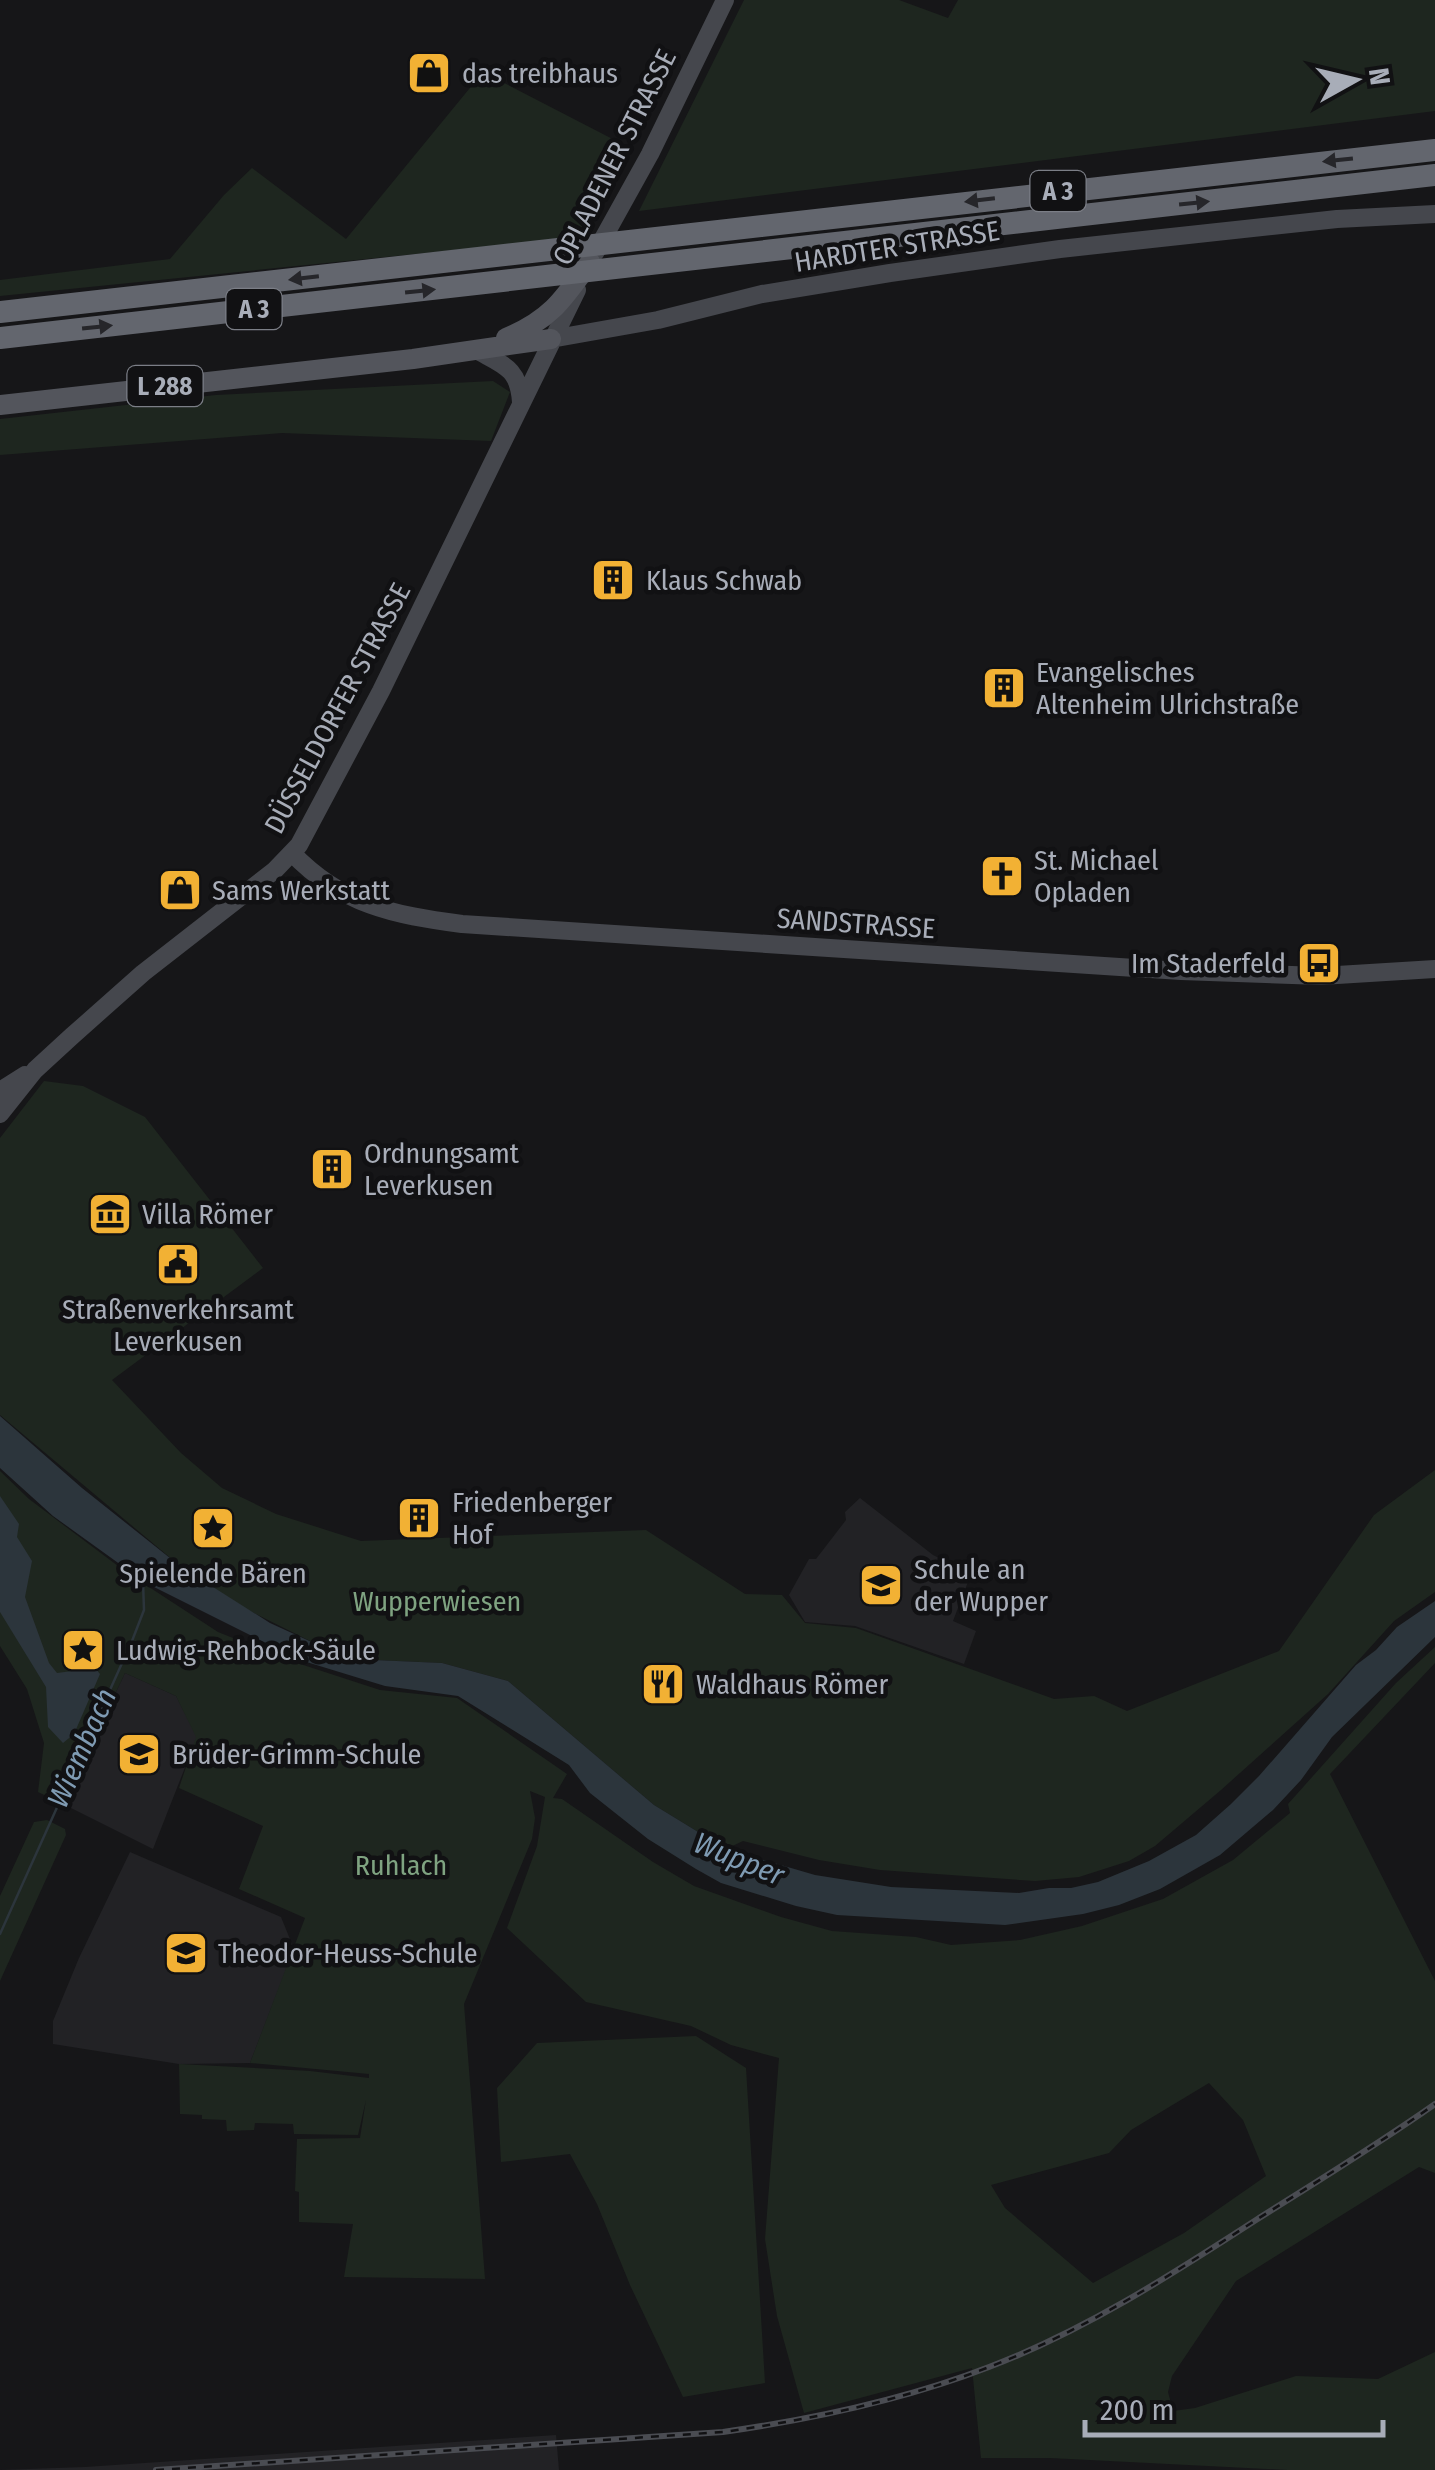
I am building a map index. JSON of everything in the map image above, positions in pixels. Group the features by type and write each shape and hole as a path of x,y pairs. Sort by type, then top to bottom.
{"highway":[{"name":"A 3","path":"0,312 1429,150"},
{"name":"A 3","path":"0,338 1435,175"},
{"path":"1384,181 1412,190 1435,188"}],"main road":[{"name":"OPLADENER STRASSE","path":"592,260 650,154 725,0"},
{"name":"HARDTER STRASSE","path":"551,339 658,320 762,294 890,273 1337,219 1435,214"},
{"path":"476,350 532,327 568,298 592,260"},
{"name":"OPLADENER STRASSE","path":"551,339 568,298"},
{"name":"L 288","path":"0,405 551,339"},
{"name":"DÜSSELDORFER STRASSE","path":"0,1114 35,1070 143,972 274,870 306,836 522,408 551,339"},
{"path":"476,350 514,372 522,408"},
{"name":"SANDSTRASSE","path":"292,853 326,882 368,906 402,916 462,924 1162,970 1320,976 1435,969"},
{"name":"DÜSSELDORFER STRASSE","path":"0,1091 35,1070"}],"shaded area":[{"name":"Schule an der Wupper","path":"860,1498 933,1555 971,1574 953,1621 976,1631 964,1664 855,1626 805,1622 789,1595 809,1559 816,1559 846,1520 845,1512"},
{"name":"Brüder-Grimm-Schule","path":"125,1673 176,1696 197,1737 153,1849 63,1804"},
{"name":"Theodor-Heuss-Schule","path":"130,1852 281,1917 294,1949 250,2063 179,2064 53,2044 53,2021"},
{"path":"556,2435 559,2470 0,2470 85,2467"}],"green space":[{"path":"744,0 899,0 948,18 958,0 1435,0 1435,111 639,211"},
{"path":"483,72 630,148 584,237 0,296 0,280 170,259 252,168 346,239"},
{"path":"493,381 510,392 491,441 282,433 0,455 0,419 216,395"},
{"name":"Wupperwiesen","path":"44,1081 83,1086 145,1117 263,1268 112,1380 181,1453 222,1488 276,1514 361,1541 646,1530 745,1594 782,1595 805,1623 856,1628 1054,1699 1094,1696 1127,1711 1279,1651 1374,1515 1435,1470 1435,1592 1394,1621 1328,1694 1221,1790 1155,1846 1129,1861 1079,1877 1035,1881 880,1870 743,1841 726,1849 654,1805 508,1681 442,1663 374,1660 316,1644 246,1609 180,1566 0,1415 0,1138"},
{"name":"Ruhlach","path":"0,1471 29,1499 126,1572 218,1632 380,1690 457,1698 567,1774 553,1798 562,1799 694,1886 832,1931 916,1937 951,1945 1020,1940 1082,1926 1163,1899 1233,1860 1290,1813 1288,1804 1396,1683 1435,1647 1435,1663 1330,1774 1435,1981 1435,2173 1419,2167 1236,2281 1172,2376 1168,2392 1173,2411 1195,2408 1296,2376 1378,2379 1435,2352 1435,2470 1288,2470 981,2458 972,2368 804,2413 777,2316 765,2239 779,2058 731,2045 691,2026 586,2002 507,1928 537,1846 545,1797 530,1791 535,1818 532,1839 464,2004 485,2279 344,2277 353,2224 299,2222 299,2192 295,2191 297,2139 360,2138 366,2100 358,2135 294,2134 293,2124 255,2123 254,2130 227,2131 226,2120 180,2114 179,2064 369,2078 369,2074 250,2063 305,1918 239,1889 263,1826 179,1788 196,1737 176,1696 125,1673 63,1804 38,1792 44,1743 27,1689 0,1646","holes":["1209,2083 1243,2120 1266,2176 1184,2233 1093,2283 1005,2208 991,2185 1109,2153 1131,2130"]},
{"path":"47,1820 65,1829 66,1835 0,1981 0,1896 34,1822"},
{"path":"696,2036 746,2068 765,2383 683,2397 597,2204 570,2154 501,2162 497,2088 537,2043"}],"water":[{"name":"Wupper","path":"0,1416 180,1566 270,1623 316,1644 374,1660 442,1663 508,1681 654,1805 726,1849 815,1875 891,1887 1019,1893 1071,1888 1098,1882 1149,1861 1196,1835 1231,1804 1356,1665 1397,1627 1435,1601 1435,1637 1332,1737 1273,1810 1220,1855 1160,1889 1083,1914 1005,1925 837,1915 721,1883 696,1869 648,1839 590,1793 569,1765 458,1696 385,1686 300,1660 146,1583 53,1516 0,1468"},
{"path":"0,1496 19,1524 17,1537 32,1561 25,1597 49,1663 57,1673 95,1668 100,1674 74,1734 63,1743 48,1727 46,1687 0,1612"}],"waterway":[{"name":"Wiembach","path":"0,1934 132,1641 144,1610 143,1581"}],"railway":[{"path":"156,2470 723,2432 891,2399 1024,2353 1126,2301 1435,2104"}],"place":[{"name":"das treibhaus","path":"429,73"},
{"name":"Klaus Schwab","path":"613,580"},
{"name":"Evangelisches Altenheim Ulrichstraße","path":"1004,688"},
{"name":"St. Michael Opladen","path":"1002,876"},
{"name":"Sams Werkstatt","path":"180,890"},
{"name":"Im Staderfeld","path":"1319,963"},
{"name":"Ordnungsamt Leverkusen","path":"332,1169"},
{"name":"Villa Römer","path":"110,1214"},
{"name":"Straßenverkehrsamt Leverkusen","path":"178,1264"},
{"name":"Friedenberger Hof","path":"419,1518"},
{"name":"Spielende Bären","path":"213,1528"},
{"name":"Schule an der Wupper","path":"881,1585"},
{"name":"Ludwig-Rehbock-Säule","path":"83,1650"},
{"name":"Waldhaus Römer","path":"663,1684"},
{"name":"Brüder-Grimm-Schule","path":"139,1754"},
{"name":"Theodor-Heuss-Schule","path":"186,1953"}]}
